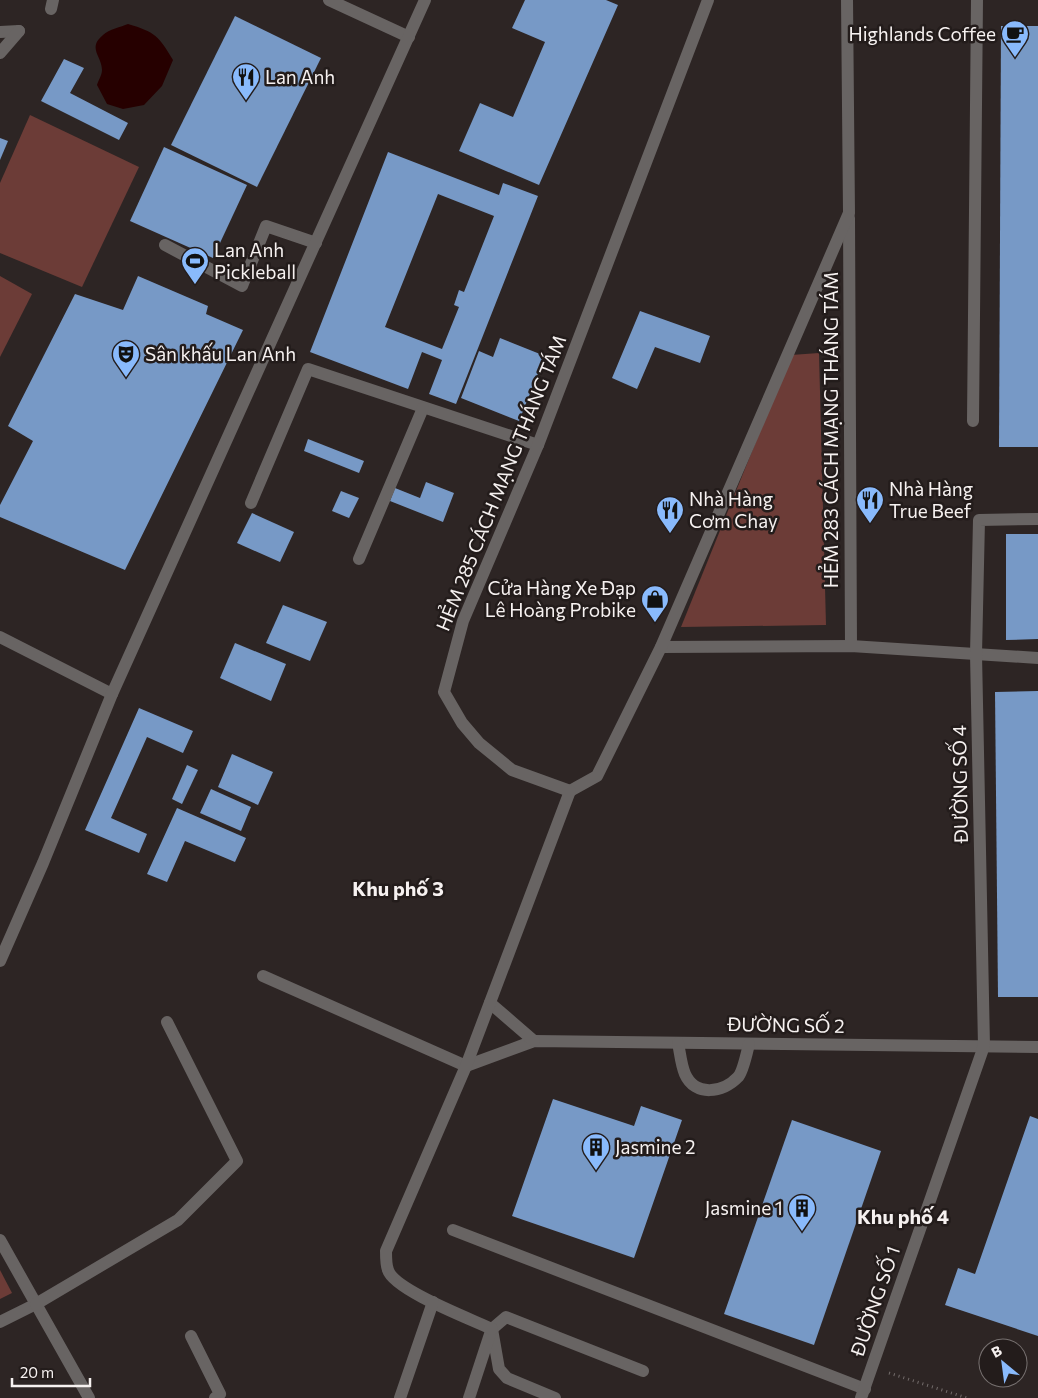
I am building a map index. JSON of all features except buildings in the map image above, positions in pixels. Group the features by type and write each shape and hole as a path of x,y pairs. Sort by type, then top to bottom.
{"street":[{"path":"329,0 409,37"},
{"path":"0,961 43,863 112,694 425,0"},
{"name":"HẺM 285 CÁCH MẠNG THÁNG TÁM","path":"570,791 512,770 479,743 462,723 444,692 463,621 538,445 708,0"},
{"name":"HẺM 283 CÁCH MẠNG THÁNG TÁM","path":"847,0 851,646"},
{"path":"973,422 976,0"},
{"path":"0,32 19,31 0,53"},
{"name":"HẺM 283 CÁCH MẠNG THÁNG TÁM","path":"570,791 597,776 660,647 849,213"},
{"path":"165,245 242,286 266,226 316,243"},
{"path":"251,503 308,369 538,445"},
{"path":"359,559 424,408"},
{"name":"ĐƯỜNG SỐ 4","path":"984,1046 976,654 979,520 1038,519"},
{"path":"0,637 112,694"},
{"path":"660,647 851,646 1038,658"},
{"path":"492,1329 401,1286 388,1272 386,1251 466,1066 570,791"},
{"path":"263,976 466,1066"},
{"path":"490,1003 534,1041"},
{"path":"0,1322 36,1304 178,1220 237,1161 167,1022"},
{"name":"ĐƯỜNG SỐ 2","path":"466,1066 534,1041 1038,1047"},
{"path":"678,1043 685,1075 694,1086 708,1092 722,1088 739,1077 749,1044"},
{"name":"ĐƯỜNG SỐ 1","path":"863,1394 984,1046"},
{"path":"453,1230 863,1394"},
{"path":"0,1240 88,1398"},
{"path":"400,1398 433,1302"},
{"path":"469,1398 492,1329 506,1316 643,1371"},
{"path":"492,1329 499,1368 507,1378 555,1398"},
{"path":"191,1336 220,1394 215,1398"}],"path":[{"path":"872,1368 967,1398"}],"shaded area":[{"path":"128,24 150,33 160,40 173,60 162,86 144,105 123,109 107,104 97,85 102,70 96,52 96,44 106,33"},
{"path":"30,115 139,167 82,287 0,253 0,183"},
{"path":"0,276 32,294 0,357"},
{"path":"819,353 826,625 681,627 791,355"},
{"path":"0,1270 12,1293 0,1299"}],"place":[{"name":"Highlands Coffee","path":"1015,58"},
{"name":"Lan Anh","path":"246,101"},
{"name":"Lan Anh Pickleball","path":"195,285"},
{"name":"Sân khấu Lan Anh","path":"126,378"},
{"name":"Nhà Hàng True Beef","path":"870,524"},
{"name":"Nhà Hàng Cơm Chay","path":"670,534"},
{"name":"Cửa Hàng Xe Đạp Lê Hoàng Probike","path":"655,623"},
{"name":"Jasmine 2","path":"596,1171"},
{"name":"Jasmine 1","path":"802,1232"}],"district":[{"name":"Khu phố 3","path":"398,889"},
{"name":"Khu phố 4","path":"903,1217"}]}
